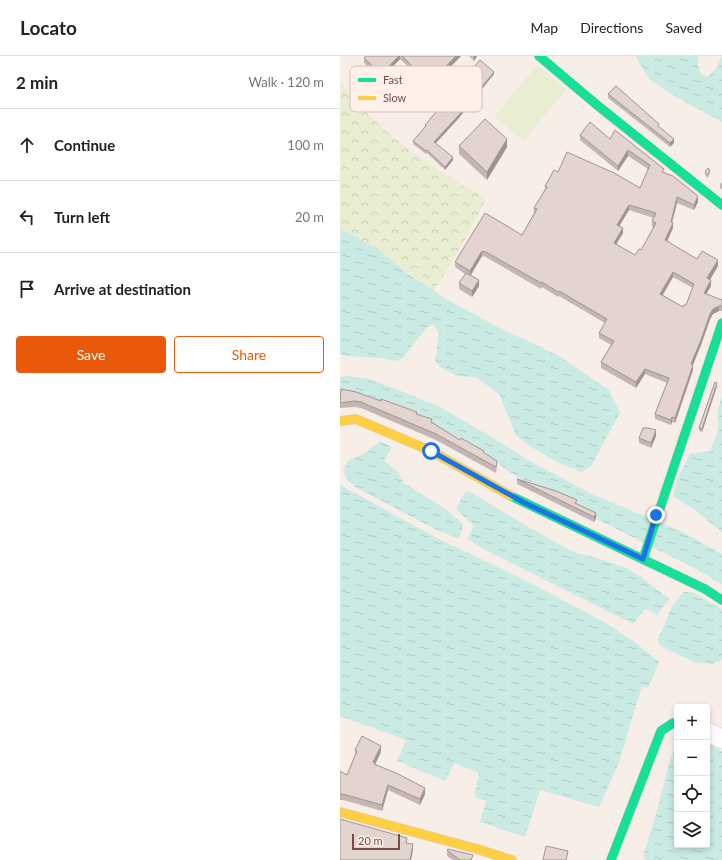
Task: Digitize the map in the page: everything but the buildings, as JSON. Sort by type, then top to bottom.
[{"type":"street","points":[[539,56],[597,105],[722,205]]},
{"type":"street","points":[[643,559],[656,515],[722,323]]},
{"type":"street","points":[[340,420],[356,419],[431,451],[523,502],[705,589],[722,600]]},
{"type":"street","points":[[611,860],[661,731],[674,724]]},
{"type":"street","points":[[710,733],[722,739]]},
{"type":"street","points":[[340,812],[512,860]]},
{"type":"green space","points":[[537,65],[566,89],[524,141],[494,117]]},
{"type":"green space","points":[[340,83],[350,95],[350,112],[366,112],[385,130],[414,153],[486,199],[465,240],[434,291],[376,250],[340,230]]},
{"type":"water","points":[[636,56],[698,56],[698,66],[701,74],[707,77],[715,70],[722,56],[722,122],[678,98],[650,80]]},
{"type":"water","points":[[340,230],[356,237],[381,252],[411,276],[448,300],[496,326],[559,356],[609,390],[620,413],[591,466],[581,472],[557,462],[531,447],[516,435],[499,394],[476,377],[457,376],[440,367],[435,360],[439,332],[433,324],[426,328],[403,358],[397,361],[340,355]]},
{"type":"water","points":[[348,376],[369,379],[438,406],[528,460],[594,495],[683,532],[722,554],[722,584],[694,568],[535,488],[505,469],[484,452],[438,427],[340,395],[340,377]]},
{"type":"water","points":[[722,395],[722,532],[696,511],[673,496],[678,477],[690,454],[710,451],[718,432],[718,410]]},
{"type":"water","points":[[380,441],[392,447],[384,461],[398,472],[404,483],[444,508],[463,524],[461,535],[457,538],[439,531],[355,487],[346,478],[343,470],[348,461],[365,453]]},
{"type":"water","points":[[340,485],[439,539],[523,579],[606,623],[636,643],[659,662],[648,688],[642,686],[618,765],[599,807],[540,790],[525,837],[480,822],[486,801],[474,797],[479,773],[454,763],[445,781],[397,761],[406,740],[340,716]]},
{"type":"water","points":[[468,491],[571,551],[626,568],[641,577],[669,599],[657,615],[645,609],[633,624],[489,552],[467,539],[474,526],[456,509],[463,495]]},
{"type":"water","points":[[683,592],[692,592],[722,609],[722,660],[712,664],[696,663],[660,646],[658,639],[672,607]]},
{"type":"water","points":[[710,745],[722,751],[722,860],[646,860],[643,856],[656,815],[669,763],[674,751],[674,848],[710,848]]},
{"type":"traffic: fast","points":[[539,56],[597,105],[722,205]]},
{"type":"traffic: fast","points":[[643,559],[722,323]]},
{"type":"traffic: fast","points":[[511,496],[705,589],[722,600]]},
{"type":"traffic: fast","points":[[611,860],[661,731],[674,723]]},
{"type":"traffic: slow","points":[[340,421],[356,419],[431,451],[511,496]]},
{"type":"traffic: slow","points":[[340,812],[512,860]]},
{"type":"route","points":[[431,451],[523,502],[643,559],[656,515]]}]
